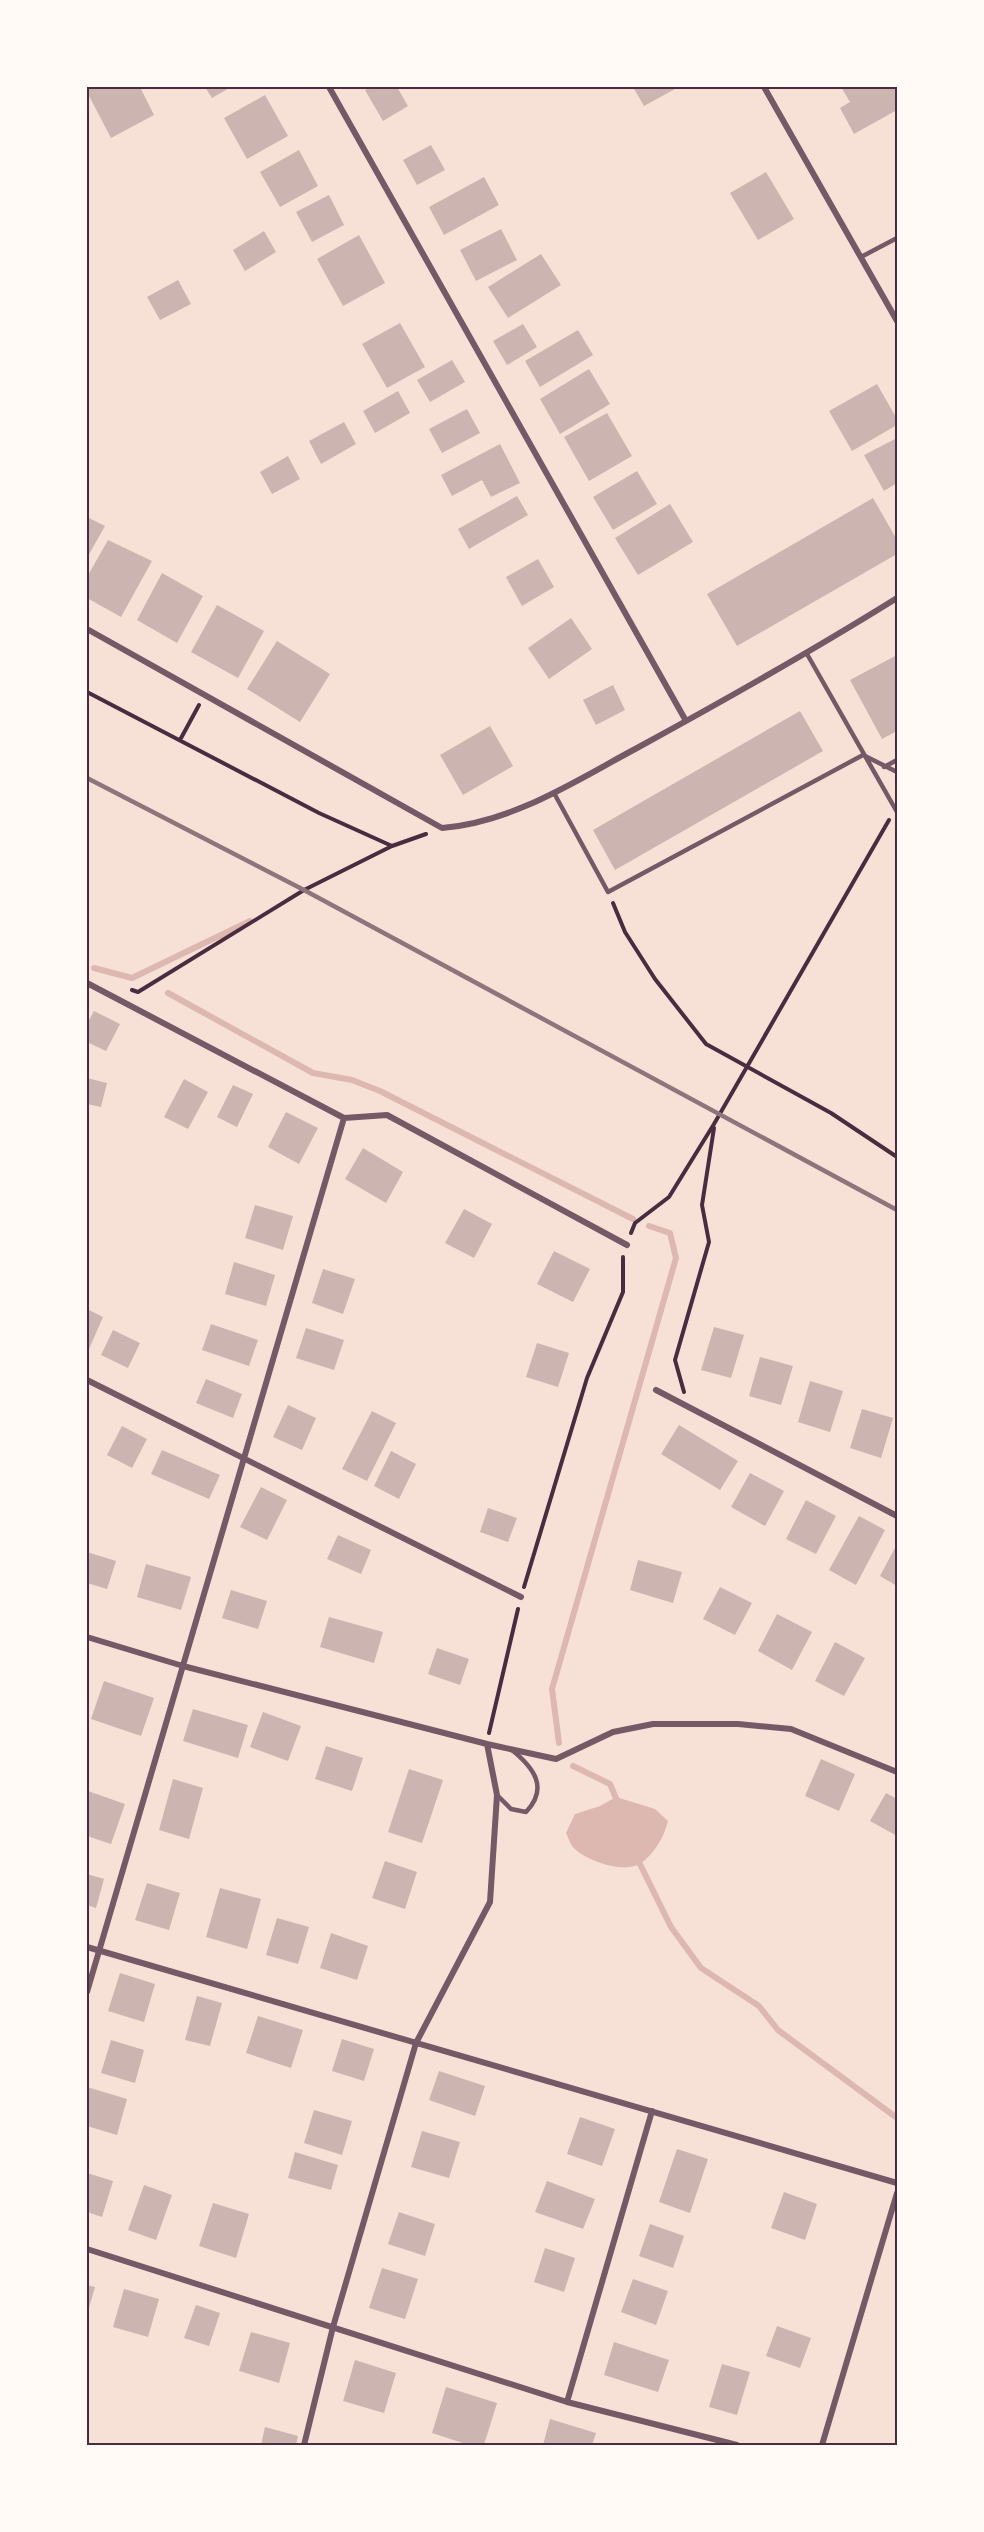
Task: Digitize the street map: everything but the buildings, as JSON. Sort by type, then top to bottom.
[{"type":"street","points":[[329,87],[686,721]]},
{"type":"street","points":[[764,87],[897,321]]},
{"type":"street","points":[[87,629],[205,693],[442,828],[468,826],[506,816],[554,792],[807,654],[897,598]]},
{"type":"street","points":[[87,983],[344,1118],[387,1116],[627,1245]]},
{"type":"street","points":[[87,1992],[344,1118]]},
{"type":"street","points":[[87,1380],[521,1597]]},
{"type":"street","points":[[656,1390],[897,1516]]},
{"type":"street","points":[[87,1637],[183,1666],[487,1744],[556,1759],[613,1732],[653,1724],[738,1724],[791,1729],[897,1772]]},
{"type":"street","points":[[304,2445],[333,2327],[416,2043],[490,1902],[497,1796],[487,1744]]},
{"type":"street","points":[[87,1947],[897,2183]]},
{"type":"street","points":[[567,2402],[652,2111]]},
{"type":"street","points":[[822,2445],[897,2193]]},
{"type":"street","points":[[87,2249],[567,2402],[737,2445]]},
{"type":"lane","points":[[861,256],[897,238]]},
{"type":"lane","points":[[807,654],[896,811]]},
{"type":"lane","points":[[863,755],[897,772]]},
{"type":"lane","points":[[554,792],[608,892],[863,755]]},
{"type":"lane","points":[[884,767],[897,760]]},
{"type":"lane","points":[[497,1796],[511,1809],[526,1812],[536,1802],[538,1783],[529,1764],[511,1749]]},
{"type":"path","points":[[87,692],[319,813],[392,846]]},
{"type":"path","points":[[180,741],[205,693]]},
{"type":"path","points":[[487,1744],[521,1597],[587,1378],[623,1292],[623,1253],[635,1222],[669,1197],[719,1112],[748,1069],[896,811]]},
{"type":"path","points":[[128,990],[138,992],[304,890],[392,846],[442,828]]},
{"type":"path","points":[[608,892],[631,941],[655,979],[706,1044],[831,1113],[897,1157]]},
{"type":"path","points":[[689,1407],[675,1360],[709,1242],[702,1205],[714,1124]]},
{"type":"shaded area","points":[[616,1797],[655,1809],[668,1821],[655,1850],[641,1863],[634,1866],[615,1867],[594,1861],[572,1846],[566,1833],[575,1814],[600,1806]]},
{"type":"waterway","points":[[94,968],[132,978],[250,921]]},
{"type":"waterway","points":[[168,993],[313,1073],[352,1080],[380,1091],[633,1219]]},
{"type":"waterway","points":[[559,1743],[552,1689],[676,1258],[670,1233],[649,1226]]},
{"type":"waterway","points":[[573,1766],[610,1784],[618,1803]]},
{"type":"waterway","points":[[637,1858],[671,1927],[701,1968],[759,2006],[778,2030],[897,2118]]},
{"type":"railway","points":[[87,778],[304,890],[897,1210]]}]
